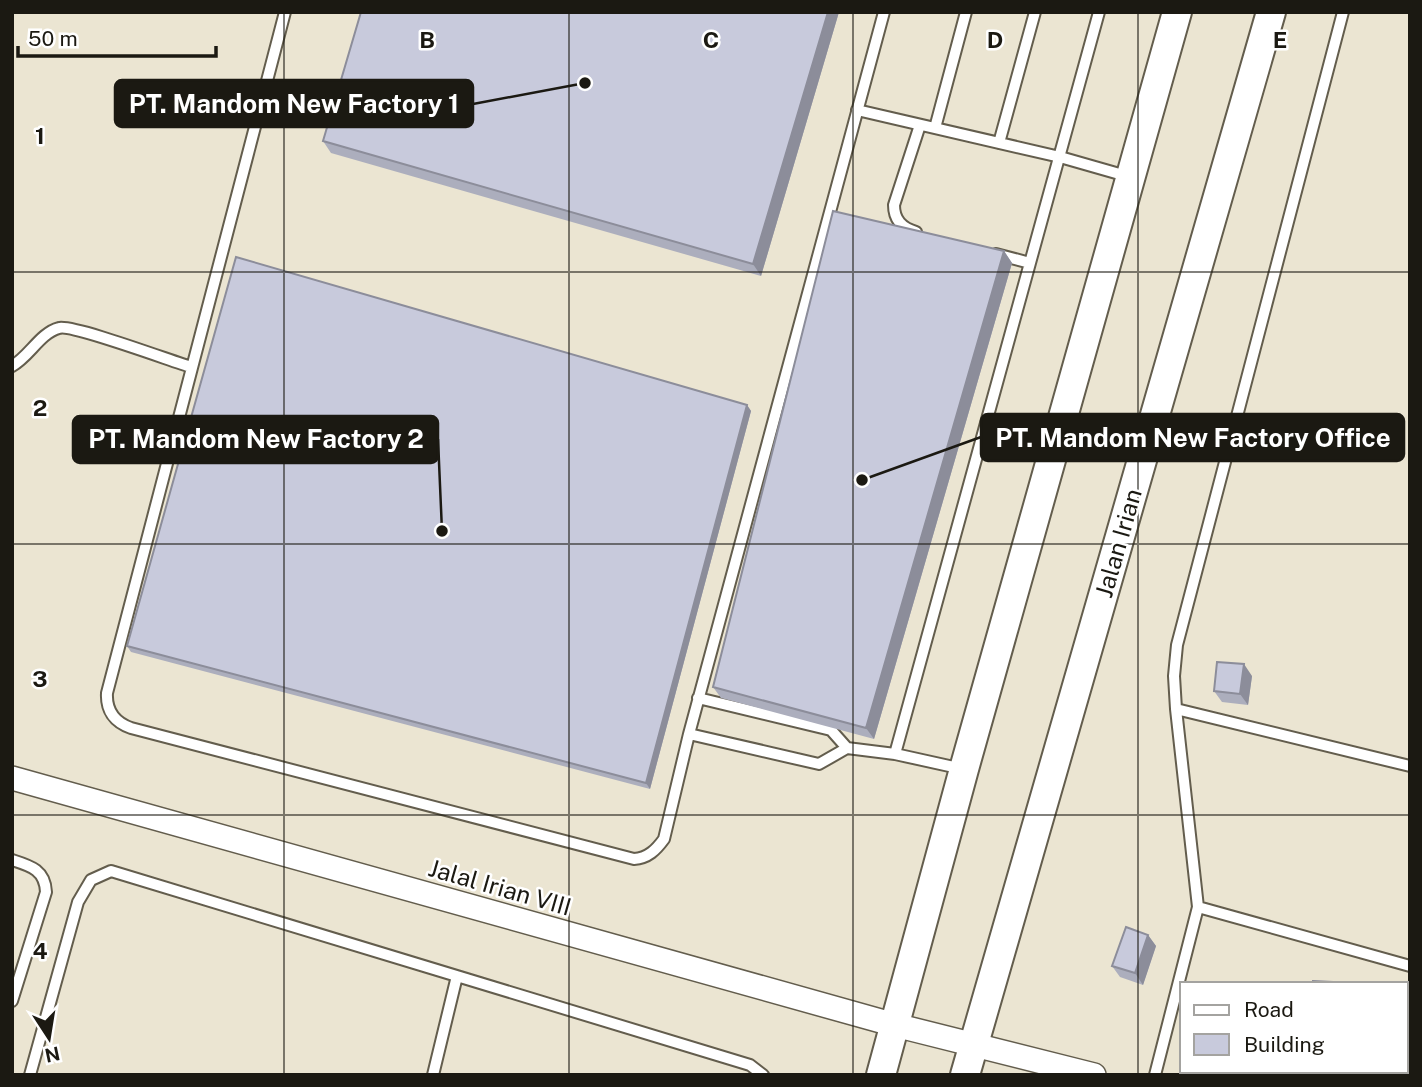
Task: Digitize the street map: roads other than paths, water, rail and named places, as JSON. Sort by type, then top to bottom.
[{"type":"street","points":[[881,1075],[964,769],[1177,12]]},
{"type":"street","name":"Jalan Irian","points":[[965,1075],[1271,12]]},
{"type":"street","name":"Jalal Irian VIII","points":[[12,778],[895,1025],[1094,1075]]},
{"type":"lane","points":[[285,12],[107,693],[108,707],[119,722],[131,728],[634,859],[654,852],[664,839],[698,698],[884,12]]},
{"type":"lane","points":[[935,128],[966,12]]},
{"type":"lane","points":[[999,143],[1035,12]]},
{"type":"lane","points":[[895,754],[1099,12]]},
{"type":"lane","points":[[1155,1075],[1198,907],[1176,709],[1174,676],[1177,645],[1343,12]]},
{"type":"lane","points":[[857,110],[1059,157],[1131,178]]},
{"type":"lane","points":[[920,125],[894,209],[901,226],[932,236]]},
{"type":"lane","points":[[981,250],[1030,263]]},
{"type":"lane","points":[[12,366],[50,333],[66,327],[191,367]]},
{"type":"lane","points":[[698,698],[831,730],[846,748]]},
{"type":"lane","points":[[1176,709],[1410,766]]},
{"type":"lane","points":[[689,734],[819,764],[846,748],[895,754],[964,769]]},
{"type":"lane","points":[[12,860],[33,867],[42,875],[46,892],[12,1001]]},
{"type":"lane","points":[[30,1075],[78,902],[91,880],[111,871],[750,1065],[763,1075]]},
{"type":"lane","points":[[1198,907],[1410,967]]},
{"type":"lane","points":[[433,1075],[457,976]]},
{"type":"place","name":"PT. Mandom New Factory 1","points":[[585,83]]},
{"type":"place","name":"PT. Mandom New Factory Office","points":[[862,480]]},
{"type":"place","name":"PT. Mandom New Factory 2","points":[[442,531]]}]
